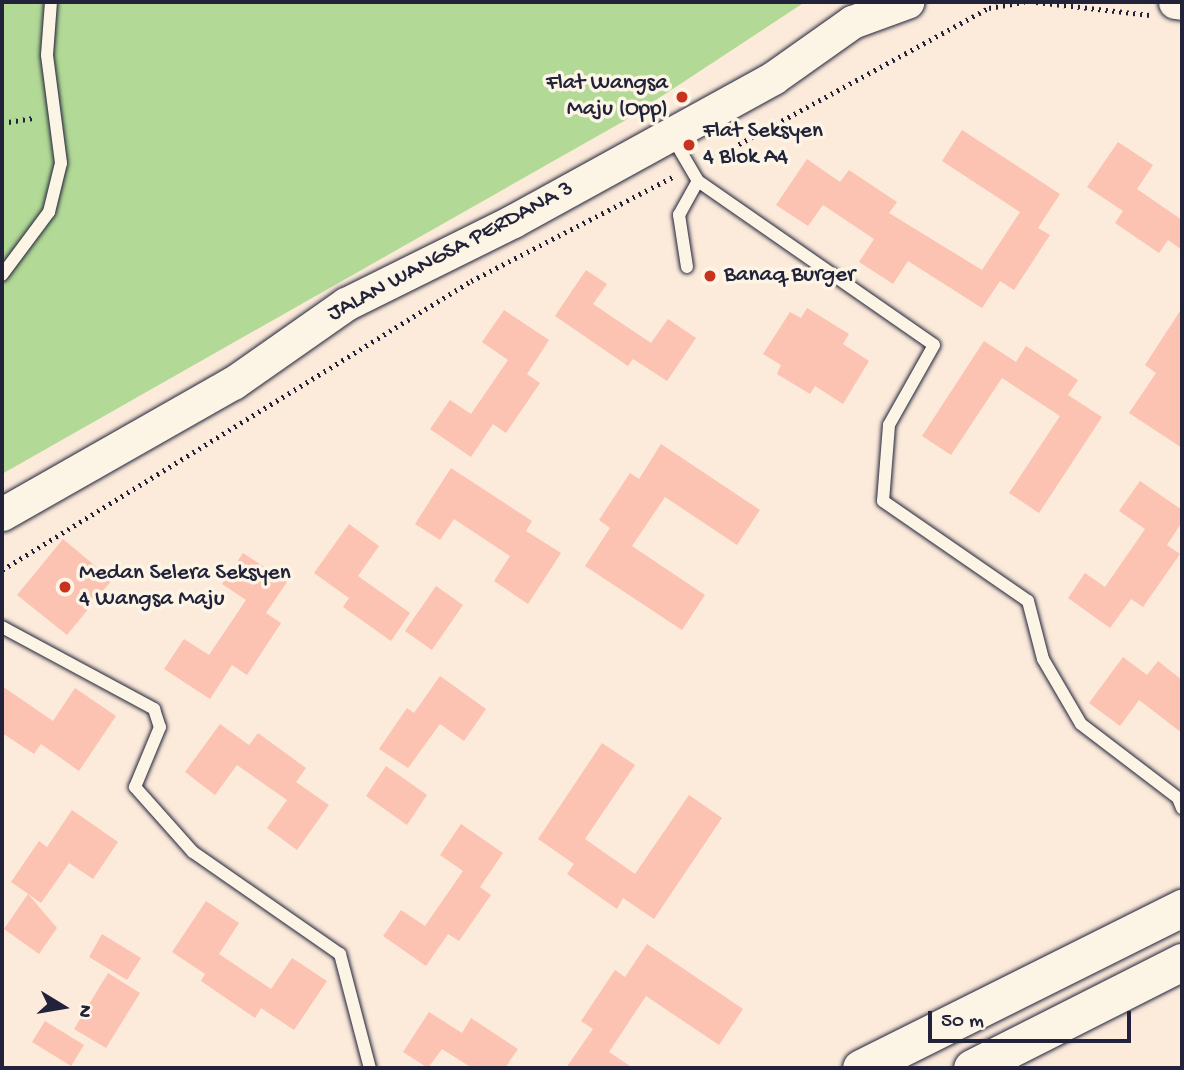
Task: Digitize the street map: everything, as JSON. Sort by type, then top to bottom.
[{"type":"main road","points":[[861,1068],[1182,908]]},
{"type":"main road","points":[[972,1068],[1182,962]]},
{"type":"street","name":"JALAN WANGSA PERDANA 3","points":[[2,514],[233,383],[346,304],[670,135],[773,78],[852,22],[907,2]]},
{"type":"lane","points":[[2,275],[49,212],[61,163],[47,55],[51,2]]},
{"type":"lane","points":[[670,135],[689,171],[698,181],[934,345],[889,425],[883,501],[1028,601],[1043,659],[1081,724],[1178,798],[1182,808]]},
{"type":"lane","points":[[687,267],[679,215],[698,181]]},
{"type":"lane","points":[[2,627],[154,709],[160,727],[135,788],[193,852],[340,954],[370,1068]]},
{"type":"path","points":[[2,570],[471,281],[689,171],[989,8],[1024,2]]},
{"type":"path","points":[[1036,2],[1172,7]]},
{"type":"green space","points":[[2,2],[805,2],[624,121],[2,474]]},
{"type":"building","points":[[962,130],[1060,194],[1038,228],[1050,235],[1014,290],[1000,281],[982,308],[908,261],[893,284],[859,262],[874,239],[823,205],[808,226],[776,205],[807,159],[840,182],[849,170],[897,202],[889,213],[982,270],[1020,212],[942,161]]},
{"type":"building","points":[[1118,142],[1153,165],[1137,189],[1182,220],[1182,250],[1168,240],[1159,253],[1115,223],[1123,211],[1087,187]]},
{"type":"building","points":[[586,270],[607,284],[593,304],[651,343],[668,319],[696,338],[667,381],[633,359],[628,366],[555,316]]},
{"type":"building","points":[[807,308],[849,334],[843,344],[869,361],[843,404],[815,386],[810,394],[777,374],[781,365],[763,354],[790,312],[801,318]]},
{"type":"building","points":[[1182,308],[1182,448],[1129,413],[1156,373],[1145,365]]},
{"type":"building","points":[[504,310],[549,340],[527,374],[540,383],[506,433],[493,424],[471,457],[430,429],[450,400],[471,414],[508,360],[482,342]]},
{"type":"building","points":[[984,341],[1016,362],[1026,346],[1078,380],[1068,395],[1102,417],[1039,513],[1009,493],[1060,416],[1002,378],[951,455],[922,436]]},
{"type":"building","points":[[661,444],[760,510],[737,545],[665,497],[632,546],[705,595],[682,630],[585,566],[610,528],[599,520],[630,473],[639,479]]},
{"type":"building","points":[[451,468],[532,521],[526,531],[561,553],[528,604],[494,581],[510,556],[454,519],[440,540],[415,524]]},
{"type":"building","points":[[1140,481],[1182,510],[1182,522],[1167,545],[1180,554],[1143,607],[1131,599],[1110,628],[1068,598],[1085,573],[1105,587],[1145,529],[1119,511]]},
{"type":"building","points":[[349,524],[379,546],[358,576],[410,613],[391,641],[343,607],[349,598],[314,573]]},
{"type":"building","name":"Medan Selera Seksyen 4 Wangsa Maju","points":[[63,539],[112,580],[67,635],[17,595]]},
{"type":"building","points":[[243,553],[287,582],[266,613],[281,623],[247,675],[232,665],[210,699],[164,669],[184,639],[209,655],[246,600],[222,584]]},
{"type":"building","points":[[436,586],[463,605],[432,650],[405,631]]},
{"type":"building","points":[[1123,657],[1147,675],[1158,661],[1182,680],[1182,733],[1139,700],[1120,726],[1089,703]]},
{"type":"building","points":[[440,676],[486,709],[464,741],[440,724],[408,768],[379,749],[407,708],[414,713]]},
{"type":"building","points":[[2,686],[53,721],[75,688],[116,716],[79,771],[41,744],[34,754],[2,733]]},
{"type":"building","points":[[220,724],[249,745],[258,733],[306,768],[296,782],[329,805],[297,850],[267,828],[287,800],[237,765],[215,795],[185,772]]},
{"type":"building","points":[[602,743],[635,765],[585,839],[635,874],[689,795],[722,818],[654,919],[623,898],[617,909],[567,874],[574,864],[538,839]]},
{"type":"building","points":[[386,766],[427,795],[407,825],[366,796]]},
{"type":"building","points":[[72,810],[118,842],[93,879],[69,863],[41,903],[11,882],[39,841],[47,847]]},
{"type":"building","points":[[461,824],[503,853],[480,887],[491,895],[459,941],[448,934],[426,966],[383,936],[401,910],[425,926],[463,871],[440,855]]},
{"type":"building","points":[[28,894],[57,928],[39,954],[4,929]]},
{"type":"building","points":[[206,901],[239,923],[219,954],[271,989],[292,958],[327,981],[294,1030],[261,1008],[255,1018],[201,981],[205,974],[172,952]]},
{"type":"building","points":[[102,934],[141,958],[127,980],[89,957]]},
{"type":"building","points":[[647,944],[743,1009],[719,1045],[646,996],[609,1052],[633,1068],[566,1068],[593,1029],[581,1021],[615,970],[625,977]]},
{"type":"building","points":[[108,973],[140,993],[106,1048],[74,1029]]},
{"type":"building","points":[[429,1012],[462,1033],[471,1018],[518,1049],[505,1068],[472,1068],[442,1049],[428,1068],[403,1052]]},
{"type":"building","points":[[45,1021],[84,1045],[71,1066],[32,1042]]},
{"type":"place","name":"Flat Wangsa Maju (Opp)","points":[[682,97]]},
{"type":"place","name":"Flat Seksyen 4 Blok A4","points":[[689,145]]},
{"type":"place","name":"Banaq Burger","points":[[710,276]]},
{"type":"place","name":"Medan Selera Seksyen 4 Wangsa Maju","points":[[65,587]]}]
